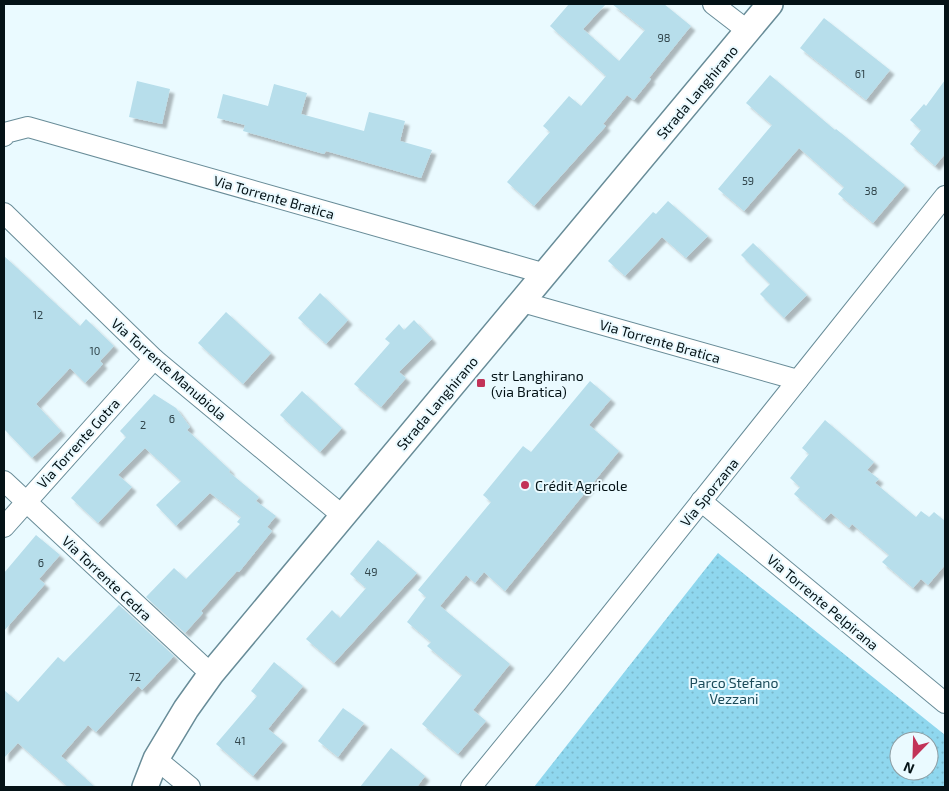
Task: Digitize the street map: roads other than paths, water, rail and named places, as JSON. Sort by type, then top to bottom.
[{"type":"street","name":"Strada Langhirano","points":[[713,4],[748,31]]},
{"type":"street","name":"Strada Langhirano","points":[[145,787],[156,759],[186,709],[211,674],[770,4]]},
{"type":"street","name":"Via Torrente Bratica","points":[[4,136],[6,133],[28,127],[546,274]]},
{"type":"street","name":"Via Sporzana","points":[[471,787],[945,196]]},
{"type":"street","name":"Via Torrente Manubiola","points":[[4,213],[154,359],[342,516]]},
{"type":"street","name":"Via Torrente Bratica","points":[[522,302],[798,380]]},
{"type":"street","name":"Via Torrente Gotra","points":[[4,527],[154,359]]},
{"type":"street","name":"Via Torrente Cedra","points":[[4,481],[211,674]]},
{"type":"street","name":"Via Torrente Pelpirana","points":[[701,501],[944,700]]},
{"type":"street","points":[[156,759],[190,787]]},
{"type":"place","name":"str Langhirano (via Bratica)","points":[[481,383]]},
{"type":"place","name":"Crédit Agricole","points":[[525,485]]},
{"type":"park label","name":"Parco Stefano Vezzani","points":[[734,690]]}]
